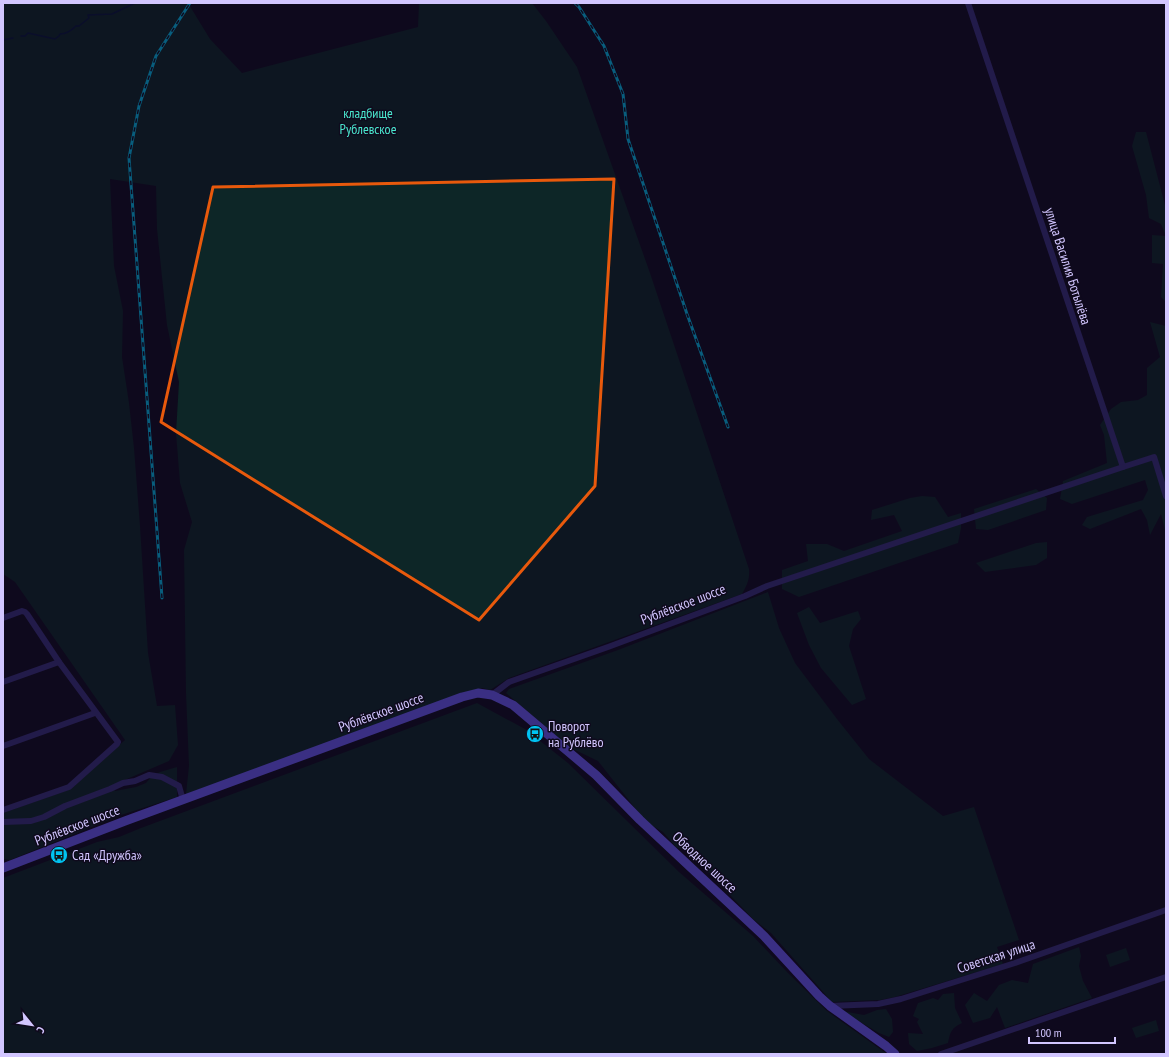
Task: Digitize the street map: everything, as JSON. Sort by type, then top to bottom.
[{"type":"street","name":"улица Василия Ботылёва","points":[[968,3],[1123,467]]},
{"type":"street","points":[[1123,467],[1154,457],[1166,496]]},
{"type":"street","name":"Рублёвское шоссе","points":[[3,868],[462,697],[478,693],[492,695],[509,682],[608,647],[767,586],[1123,467]]},
{"type":"street","points":[[3,618],[22,611],[25,612],[59,662],[118,742],[69,786],[3,810]]},
{"type":"street","points":[[3,682],[59,662]]},
{"type":"street","name":"Обводное шоссе","points":[[492,695],[513,705],[596,776],[640,820],[764,936],[819,996],[830,1006],[895,1054]]},
{"type":"street","points":[[3,746],[95,712]]},
{"type":"street","points":[[3,822],[31,821],[44,817],[65,806],[123,784],[135,781],[149,774],[162,776],[179,786],[183,800]]},
{"type":"street","name":"Советская улица","points":[[830,1006],[878,1004],[901,999],[1015,963],[1166,910]]},
{"type":"street","points":[[941,1054],[1166,977]]},
{"type":"highlighted area","points":[[614,179],[595,486],[479,620],[161,422],[213,187]]},
{"type":"green space","name":"кладбище Рублевское","points":[[3,3],[188,3],[210,39],[242,73],[418,27],[419,3],[532,3],[577,67],[650,273],[749,569],[748,582],[742,594],[509,678],[490,690],[482,688],[473,691],[186,794],[189,766],[186,693],[184,550],[192,522],[180,483],[176,433],[179,382],[167,325],[157,229],[156,186],[110,179],[114,266],[123,311],[122,357],[134,448],[148,653],[157,706],[175,705],[178,745],[169,761],[113,785],[115,791],[136,787],[146,783],[151,777],[160,772],[177,767],[177,797],[121,815],[10,860],[3,859],[3,813],[71,789],[125,740],[15,582],[3,574]]},
{"type":"green space","points":[[1136,132],[1146,132],[1166,209],[1166,236],[1161,224],[1149,218],[1146,195],[1132,146]]},
{"type":"green space","points":[[1152,235],[1166,236],[1166,302],[1161,297],[1163,264],[1152,263]]},
{"type":"green space","points":[[1150,322],[1166,326],[1166,534],[1161,514],[1150,535],[1147,520],[1141,509],[1090,529],[1082,525],[1087,517],[1143,500],[1148,490],[1145,480],[1072,504],[1060,499],[1063,481],[1107,463],[1104,435],[1100,425],[1111,409],[1121,402],[1138,400],[1147,395],[1147,368],[1160,357]]},
{"type":"green space","points":[[1036,489],[1047,498],[1046,510],[988,530],[976,529],[974,509]]},
{"type":"green space","points":[[922,496],[935,497],[948,517],[961,513],[961,528],[958,543],[799,597],[782,589],[782,570],[808,561],[806,544],[827,544],[844,551],[902,531],[894,515],[871,520],[872,510],[910,498]]},
{"type":"green space","points":[[1047,542],[1047,558],[1036,565],[985,572],[976,563],[1036,543]]},
{"type":"green space","points":[[768,592],[779,628],[795,663],[869,759],[943,816],[974,807],[1019,940],[997,947],[1003,964],[895,997],[880,1000],[832,1002],[771,933],[753,919],[689,852],[676,847],[663,832],[646,822],[598,761],[571,748],[506,693],[509,689],[618,650]]},
{"type":"green space","points":[[809,607],[820,623],[858,611],[861,619],[853,629],[849,646],[866,699],[852,705],[821,668],[809,645],[797,613]]},
{"type":"green space","points":[[477,703],[525,729],[568,763],[679,872],[753,936],[827,1011],[887,1054],[3,1054],[3,878],[97,842],[119,837]]},
{"type":"green space","points":[[1079,947],[1081,956],[1079,966],[1083,981],[1092,998],[1005,1028],[997,1007],[990,1018],[973,1023],[965,1005],[974,993],[987,1001],[999,985],[1012,980],[1028,983],[1033,964]]},
{"type":"green space","points":[[1126,948],[1130,960],[1110,967],[1106,955]]},
{"type":"green space","points":[[954,993],[955,1008],[962,1023],[952,1030],[948,1043],[917,1051],[909,1044],[908,1033],[923,1034],[917,1022],[919,1019],[913,1016],[918,1003],[933,998],[938,1000],[943,994]]},
{"type":"green space","points":[[886,1009],[892,1019],[893,1032],[889,1037],[879,1033],[842,1011],[864,1015],[877,1010]]},
{"type":"green space","points":[[1156,1020],[1159,1031],[1136,1038],[1132,1028]]},
{"type":"waterway","points":[[21,36],[25,36],[28,33],[55,39],[60,34],[67,33],[76,26],[79,26],[89,18],[88,15],[112,14],[135,3]]},
{"type":"waterway","points":[[3,40],[13,38]]},
{"type":"railway","points":[[162,598],[129,158],[139,106],[156,56],[190,3]]},
{"type":"railway","points":[[575,3],[604,46],[623,94],[628,139],[687,314],[728,427]]},
{"type":"place","name":"Поворот на Рублёво","points":[[535,734]]},
{"type":"place","name":"Сад «Дружба»","points":[[59,855]]}]
